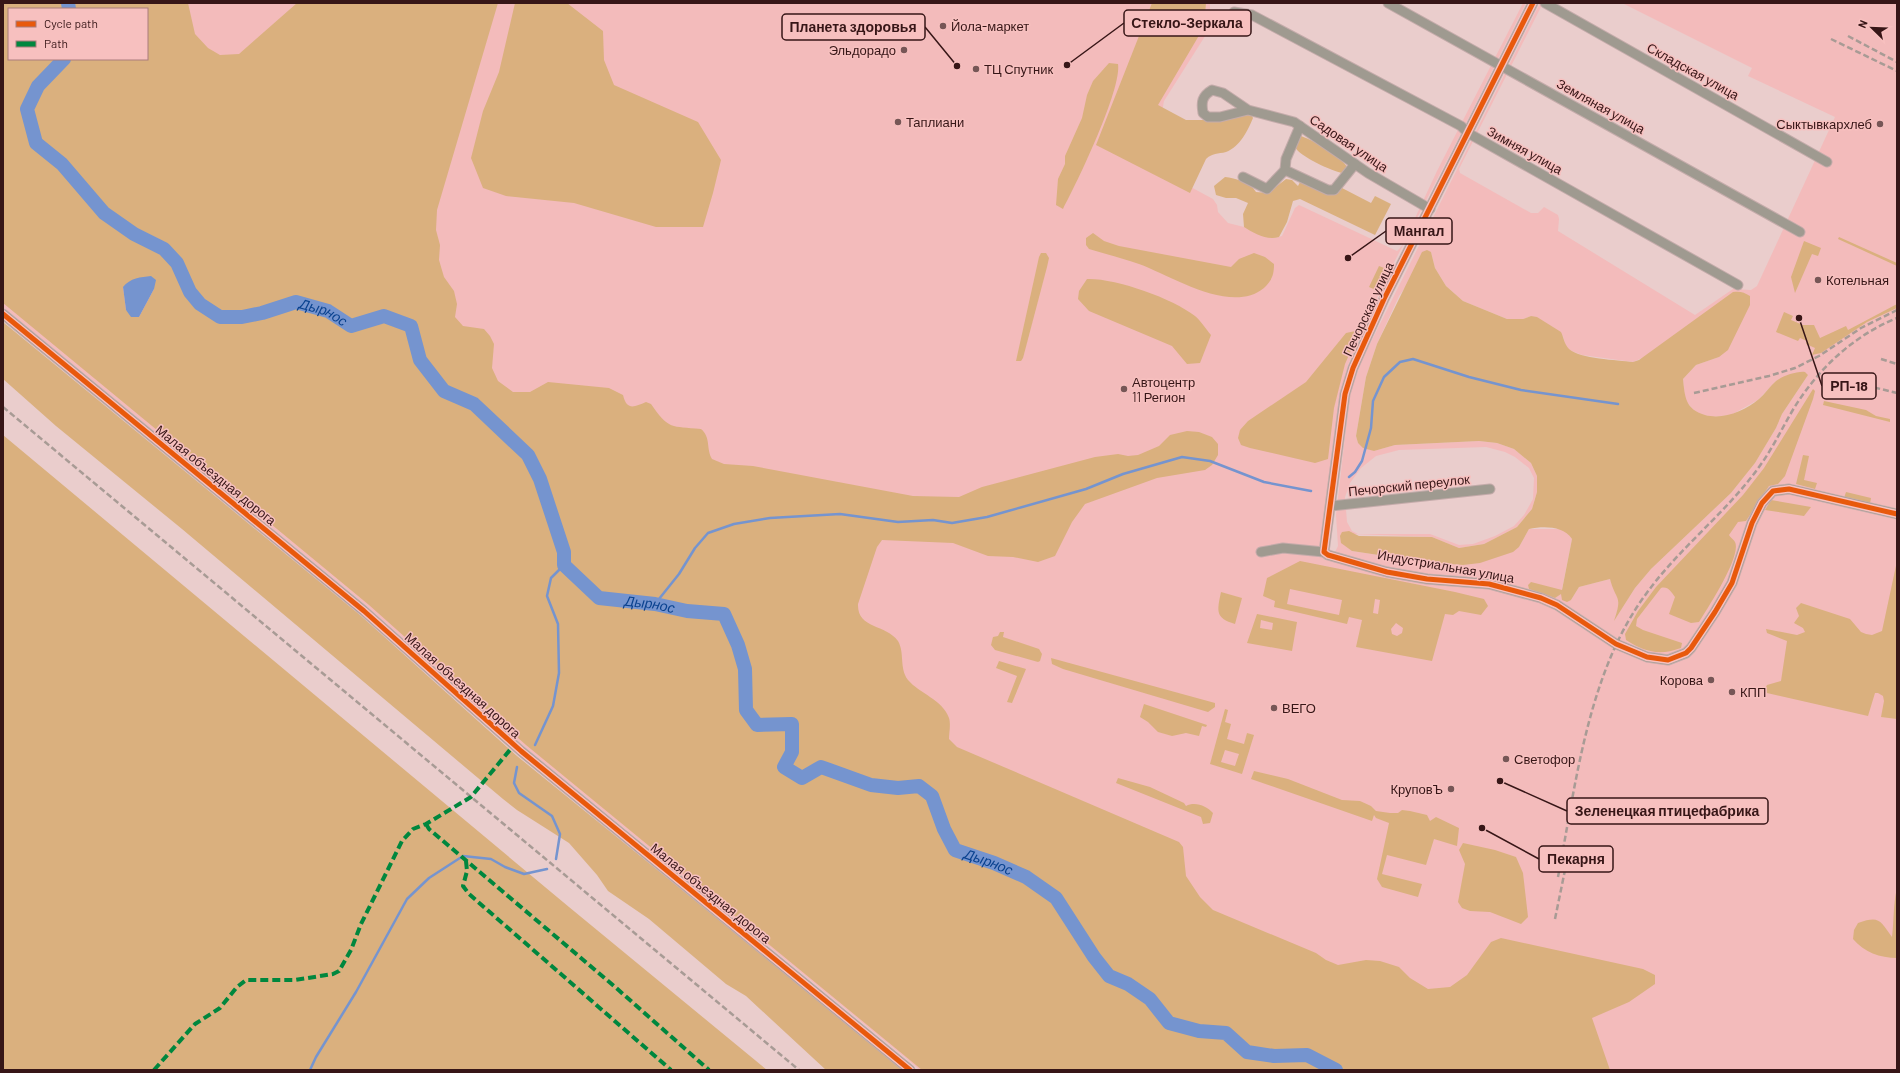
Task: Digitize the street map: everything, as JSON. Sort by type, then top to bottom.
[{"type":"street","name":"Земляная улица","points":[[1388,3],[1800,232]]},
{"type":"street","name":"Печорская улица","points":[[1326,554],[1348,383],[1384,299],[1533,3]]},
{"type":"street","name":"Складская улица","points":[[1545,3],[1827,162]]},
{"type":"street","name":"Зимняя улица","points":[[1234,12],[1252,15],[1302,40],[1461,126],[1468,133],[1738,285]]},
{"type":"street","name":"Садовая улица","points":[[1248,110],[1208,117],[1203,113],[1202,100],[1205,95],[1212,90],[1223,93],[1248,110],[1294,122],[1355,164],[1430,209]]},
{"type":"street","points":[[1243,177],[1268,188],[1285,170],[1286,158],[1300,126]]},
{"type":"street","points":[[1285,170],[1328,190],[1334,190],[1355,164]]},
{"type":"street","name":"Малая объездная дорога","points":[[3,314],[364,611],[521,751],[910,1070]]},
{"type":"street","name":"Печорский переулок","points":[[1331,506],[1490,489]]},
{"type":"street","name":"Индустриальная улица","points":[[1326,554],[1387,572],[1426,579],[1490,584],[1542,598],[1557,605],[1616,644],[1647,657],[1668,660],[1686,653],[1703,631],[1732,583],[1762,503],[1773,491],[1788,489],[1897,514]]},
{"type":"street","points":[[1261,552],[1283,548],[1326,554]]},
{"type":"shaded area","points":[[3,3],[1210,3],[1210,23],[1207,33],[1164,101],[1161,117],[1187,185],[1213,199],[1217,205],[1218,212],[1228,223],[1252,229],[1275,238],[1282,236],[1295,208],[1299,205],[1397,251],[1402,246],[1437,171],[1523,3],[1526,3],[1385,280],[1348,365],[1341,393],[1324,524],[1326,549],[1331,553],[1335,552],[1338,546],[1336,515],[1350,394],[1361,362],[1540,3],[1543,3],[1459,169],[1460,173],[1531,213],[1538,213],[1544,207],[1558,215],[1558,231],[1695,315],[1733,289],[1751,290],[1757,286],[1835,117],[1748,76],[1752,68],[1622,3],[1897,3],[1897,1070],[920,1070],[525,747],[367,606],[3,307]],"holes":[[[1431,252],[1435,268],[1446,286],[1463,301],[1507,319],[1523,319],[1531,316],[1563,336],[1565,344],[1569,350],[1582,355],[1633,362],[1649,355],[1719,357],[1696,365],[1683,379],[1685,400],[1696,413],[1712,417],[1731,415],[1758,400],[1776,381],[1808,375],[1782,414],[1776,428],[1755,463],[1731,493],[1651,569],[1635,588],[1615,619],[1619,604],[1618,597],[1610,579],[1579,587],[1571,600],[1561,594],[1572,539],[1568,533],[1561,529],[1529,529],[1519,547],[1463,565],[1425,562],[1352,551],[1354,534],[1432,537],[1459,548],[1484,544],[1517,527],[1532,509],[1537,492],[1537,476],[1531,463],[1514,449],[1497,443],[1479,441],[1395,445],[1374,451],[1358,443],[1356,436],[1366,377],[1377,344],[1399,296]],[[1486,447],[1505,452],[1515,457],[1529,468],[1534,478],[1533,499],[1524,515],[1514,526],[1495,536],[1473,544],[1459,545],[1430,534],[1358,534],[1352,531],[1347,522],[1345,497],[1350,483],[1361,468],[1376,456],[1399,450]]]},
{"type":"shaded area","points":[[3,3],[188,3],[195,34],[208,48],[220,55],[239,54],[297,3],[498,3],[437,210],[436,230],[440,245],[439,260],[444,277],[454,291],[457,304],[455,317],[463,326],[484,329],[490,336],[494,344],[492,368],[498,381],[513,392],[530,392],[548,382],[609,388],[623,395],[629,406],[635,406],[646,402],[651,404],[667,423],[677,427],[701,429],[706,436],[712,459],[724,464],[753,466],[913,496],[959,497],[982,487],[1095,457],[1118,454],[1128,456],[1138,455],[1159,446],[1170,435],[1187,431],[1199,432],[1212,437],[1218,444],[1218,455],[1212,465],[1205,470],[1157,478],[1085,504],[1072,522],[1055,556],[1038,562],[1013,557],[988,556],[953,543],[882,540],[877,547],[858,604],[859,612],[862,618],[867,622],[887,632],[898,641],[905,675],[908,680],[942,706],[946,712],[950,720],[949,739],[957,747],[1179,842],[1183,847],[1186,876],[1200,897],[1213,910],[1316,953],[1326,960],[1338,965],[1366,960],[1380,961],[1399,967],[1410,978],[1428,989],[1450,987],[1467,975],[1491,942],[1501,938],[1643,969],[1655,975],[1655,984],[1629,1002],[1592,1018],[1610,1070],[922,1070],[526,745],[369,605],[3,303]],"holes":[[[123,287],[154,289],[139,317],[126,310]]]},
{"type":"shaded area","points":[[515,3],[567,3],[603,31],[604,60],[614,85],[698,122],[721,160],[703,227],[656,227],[574,203],[506,196],[483,188],[471,158],[483,111],[499,72]]},
{"type":"shaded area","points":[[1152,3],[1206,3],[1204,27],[1158,105],[1186,120],[1207,120],[1251,114],[1253,118],[1246,133],[1231,150],[1213,155],[1206,159],[1190,193],[1096,145]]},
{"type":"shaded area","points":[[1109,63],[1118,64],[1113,94],[1097,136],[1063,209],[1056,205],[1058,179],[1065,164],[1065,156],[1082,118],[1087,95],[1093,81]]},
{"type":"shaded area","points":[[1301,136],[1327,149],[1339,158],[1348,168],[1343,173],[1338,172],[1324,167],[1303,155],[1295,147]]},
{"type":"shaded area","points":[[1225,177],[1233,178],[1242,182],[1250,186],[1256,192],[1268,193],[1286,179],[1292,180],[1298,186],[1301,180],[1330,193],[1337,193],[1342,188],[1371,203],[1375,196],[1391,204],[1375,235],[1300,199],[1293,201],[1287,222],[1279,237],[1270,238],[1256,234],[1244,227],[1243,214],[1248,203],[1236,198],[1226,198],[1216,195],[1214,186]]},
{"type":"shaded area","points":[[1093,233],[1104,241],[1119,246],[1231,267],[1239,259],[1254,253],[1265,257],[1274,264],[1274,271],[1271,280],[1264,288],[1251,295],[1235,297],[1219,295],[1202,291],[1139,264],[1089,249],[1086,245],[1086,238]]},
{"type":"shaded area","points":[[1839,237],[1897,263],[1897,266],[1838,239]]},
{"type":"shaded area","points":[[1804,241],[1821,248],[1818,256],[1812,254],[1795,293],[1791,277]]},
{"type":"shaded area","points":[[1427,250],[1431,252],[1435,268],[1446,286],[1463,301],[1507,319],[1523,319],[1531,316],[1537,317],[1561,332],[1569,349],[1581,355],[1590,357],[1633,362],[1639,360],[1733,292],[1742,292],[1750,296],[1750,305],[1728,350],[1719,357],[1696,365],[1683,379],[1687,402],[1693,409],[1705,415],[1719,416],[1741,411],[1759,399],[1779,379],[1798,372],[1805,372],[1808,375],[1782,414],[1776,428],[1755,463],[1731,493],[1651,569],[1635,588],[1614,621],[1617,612],[1618,598],[1610,579],[1579,587],[1571,600],[1567,602],[1562,600],[1561,594],[1555,598],[1529,589],[1528,585],[1531,582],[1562,590],[1572,539],[1558,529],[1541,527],[1529,529],[1519,547],[1513,552],[1480,563],[1463,565],[1425,562],[1352,551],[1341,543],[1340,536],[1342,532],[1349,531],[1359,536],[1432,537],[1459,548],[1484,544],[1517,527],[1532,509],[1537,492],[1537,476],[1531,463],[1514,449],[1497,443],[1479,441],[1395,445],[1374,451],[1363,448],[1358,443],[1356,436],[1366,377],[1377,344],[1422,252]]},
{"type":"shaded area","points":[[1041,253],[1046,253],[1049,258],[1047,267],[1023,358],[1021,361],[1016,361],[1039,257]]},
{"type":"shaded area","points":[[1379,266],[1389,270],[1378,291],[1369,287]]},
{"type":"shaded area","points":[[1087,279],[1112,282],[1143,290],[1172,302],[1195,316],[1211,335],[1200,363],[1187,364],[1172,346],[1089,311],[1078,299],[1079,291]]},
{"type":"shaded area","points":[[1897,304],[1897,308],[1867,322],[1821,353],[1812,355],[1815,348],[1806,344],[1807,341],[1800,338],[1798,341],[1776,332],[1784,312],[1793,316],[1791,320],[1803,325],[1814,325],[1820,338],[1846,326],[1848,330]]},
{"type":"shaded area","points":[[3,322],[360,615],[517,756],[904,1070],[826,1070],[746,996],[726,984],[649,919],[608,891],[597,875],[569,843],[517,810],[503,799],[182,529],[56,426],[3,379]]},
{"type":"shaded area","points":[[1360,330],[1345,364],[1334,408],[1328,459],[1315,463],[1241,445],[1238,438],[1240,430],[1248,421],[1306,382],[1346,333]]},
{"type":"shaded area","points":[[1813,389],[1815,391],[1813,399],[1785,476],[1778,484],[1769,486],[1746,521],[1738,522],[1729,535],[1735,542],[1736,549],[1733,559],[1716,595],[1699,622],[1691,623],[1669,614],[1675,597],[1666,588],[1661,588],[1637,619],[1636,626],[1643,630],[1682,643],[1681,648],[1666,652],[1652,652],[1626,640],[1625,634],[1638,611],[1656,587],[1743,495],[1764,468]]},
{"type":"shaded area","points":[[1824,401],[1866,410],[1876,416],[1890,419],[1890,422],[1823,405]]},
{"type":"shaded area","points":[[3,435],[569,907],[767,1070],[3,1070]]},
{"type":"shaded area","points":[[1803,455],[1809,456],[1804,480],[1817,483],[1815,489],[1796,484]]},
{"type":"shaded area","points":[[1846,492],[1871,498],[1870,504],[1844,498]]},
{"type":"shaded area","points":[[1771,500],[1811,507],[1804,516],[1765,510]]},
{"type":"shaded area","points":[[1300,561],[1455,592],[1484,599],[1488,606],[1481,615],[1459,611],[1453,615],[1445,614],[1432,661],[1356,647],[1362,620],[1349,617],[1347,624],[1274,607],[1275,601],[1263,596],[1267,578]],"holes":[[[1290,589],[1342,600],[1339,615],[1287,604]],[[1375,599],[1380,600],[1378,614],[1373,613]],[[1396,623],[1403,628],[1402,633],[1397,636],[1392,634],[1391,629]]]},
{"type":"shaded area","points":[[1897,561],[1897,719],[1881,717],[1884,701],[1883,696],[1878,693],[1875,693],[1868,716],[1767,693],[1765,689],[1767,685],[1781,681],[1787,641],[1767,633],[1766,629],[1797,635],[1805,632],[1803,628],[1794,623],[1799,616],[1796,608],[1801,603],[1850,619],[1861,632],[1866,634],[1872,635],[1882,631]]},
{"type":"shaded area","points":[[1221,592],[1242,598],[1235,624],[1228,622],[1219,613],[1218,609]]},
{"type":"shaded area","points":[[1257,614],[1297,622],[1292,651],[1247,643]],"holes":[[[1261,620],[1273,623],[1272,630],[1260,628]]]},
{"type":"shaded area","points":[[1000,632],[1004,632],[1003,637],[1039,649],[1042,654],[1040,661],[1038,662],[995,650],[991,645],[993,637],[998,636]]},
{"type":"shaded area","points":[[1051,658],[1215,703],[1215,707],[1208,712],[1063,669],[1052,664]]},
{"type":"shaded area","points":[[999,661],[1026,669],[1012,703],[1007,702],[1017,676],[996,668]]},
{"type":"shaded area","points":[[1144,704],[1207,725],[1206,727],[1202,726],[1199,736],[1186,733],[1172,736],[1158,732],[1148,722],[1140,717]]},
{"type":"shaded area","points":[[1225,709],[1228,710],[1225,722],[1231,724],[1227,739],[1244,744],[1247,733],[1254,735],[1242,774],[1210,764]],"holes":[[[1225,750],[1239,754],[1235,766],[1221,762]]]},
{"type":"shaded area","points":[[1254,771],[1288,779],[1342,800],[1360,801],[1371,806],[1376,811],[1398,813],[1402,810],[1410,811],[1427,815],[1430,821],[1436,817],[1459,828],[1457,846],[1434,839],[1426,865],[1387,855],[1382,874],[1422,884],[1418,897],[1382,887],[1377,879],[1389,823],[1376,818],[1374,815],[1372,821],[1251,779]]},
{"type":"shaded area","points":[[1118,778],[1150,787],[1184,803],[1186,806],[1197,804],[1204,806],[1213,813],[1210,823],[1203,824],[1201,817],[1116,783]]},
{"type":"shaded area","points":[[1463,843],[1495,850],[1516,857],[1523,873],[1528,917],[1521,924],[1490,912],[1470,911],[1462,908],[1458,902],[1465,864],[1459,850]]},
{"type":"shaded area","points":[[1897,888],[1897,958],[1891,958],[1867,951],[1853,939],[1854,930],[1858,923],[1871,920],[1882,923],[1892,937]]},
{"type":"water","points":[[151,276],[156,280],[154,289],[139,317],[131,317],[126,310],[123,287],[132,280]]},
{"type":"waterway","name":"Дырнос","points":[[68,3],[69,8]]},
{"type":"waterway","name":"Дырнос","points":[[63,60],[38,86],[27,109],[36,143],[62,164],[104,213],[134,234],[164,249],[177,263],[190,292],[200,304],[220,317],[242,317],[262,313],[296,302],[328,311],[351,326],[384,316],[411,326],[420,360],[444,391],[474,404],[528,455],[540,479],[564,552],[564,565],[599,598],[655,604],[687,611],[724,614],[738,645],[745,669],[746,710],[757,725],[792,724],[792,752],[784,767],[802,778],[821,767],[871,785],[898,788],[919,786],[932,796],[944,829],[955,850],[994,863],[1026,877],[1056,898],[1094,957],[1109,976],[1128,984],[1150,999],[1169,1023],[1199,1031],[1226,1033],[1247,1052],[1274,1056],[1307,1055],[1336,1070]]},
{"type":"waterway","points":[[1349,477],[1355,472],[1362,461],[1371,428],[1373,401],[1384,377],[1400,362],[1413,359],[1469,377],[1521,390],[1618,404]]},
{"type":"waterway","points":[[655,604],[679,574],[695,548],[708,533],[734,524],[770,518],[840,514],[898,522],[933,520],[952,523],[987,517],[1086,489],[1123,474],[1182,457],[1210,461],[1264,482],[1311,491]]},
{"type":"waterway","points":[[535,745],[553,706],[559,673],[558,624],[547,596],[551,578],[564,565]]},
{"type":"waterway","points":[[517,767],[514,783],[519,793],[552,816],[560,834],[556,859]]},
{"type":"waterway","points":[[310,1070],[316,1057],[356,992],[407,899],[429,878],[463,856],[491,859],[505,867],[524,874],[547,869]]},
{"type":"railway","points":[[1848,36],[1897,62]]},
{"type":"railway","points":[[1831,39],[1897,71]]},
{"type":"railway","points":[[1694,393],[1769,376],[1795,368],[1819,356],[1861,328],[1897,310]]},
{"type":"railway","points":[[1558,877],[1578,767],[1587,730],[1597,693],[1610,658],[1626,625],[1659,577],[1746,484],[1764,460],[1794,408],[1814,380],[1838,355],[1852,344],[1881,325],[1897,318]]},
{"type":"railway","points":[[1881,359],[1897,364]]},
{"type":"railway","points":[[1848,381],[1897,393]]},
{"type":"railway","points":[[3,407],[799,1070]]},
{"type":"railway","points":[[1555,919],[1565,870]]},
{"type":"marked path","points":[[154,1070],[195,1024],[220,1008],[237,987],[246,980],[295,980],[333,974],[339,971],[351,950],[361,924],[402,841],[413,829],[426,824],[471,797],[514,745]]},
{"type":"marked path","points":[[426,824],[429,829],[614,986],[709,1070]]},
{"type":"marked path","points":[[466,861],[467,871],[463,886],[469,894],[671,1070]]},
{"type":"cycle path","points":[[1533,3],[1384,299],[1353,368],[1345,394],[1324,552],[1328,555],[1387,572],[1427,579],[1489,584],[1541,598],[1557,605],[1616,644],[1647,657],[1668,660],[1686,653],[1691,648],[1715,612],[1732,583],[1752,523],[1762,503],[1773,491],[1789,489],[1897,514]]},
{"type":"cycle path","points":[[3,314],[364,611],[521,751],[910,1070]]},
{"type":"place","name":"Йола-маркет","points":[[943,26]]},
{"type":"place","name":"Эльдорадо","points":[[904,50]]},
{"type":"place","name":"Стекло-Зеркала","points":[[1067,65]]},
{"type":"place","name":"Планета здоровья","points":[[957,66]]},
{"type":"place","name":"ТЦ Спутник","points":[[976,69]]},
{"type":"place","name":"Таплиани","points":[[898,122]]},
{"type":"place","name":"Сыктывкархлеб","points":[[1880,124]]},
{"type":"place","name":"Мангал","points":[[1348,258]]},
{"type":"place","name":"Котельная","points":[[1818,280]]},
{"type":"place","name":"РП-18","points":[[1799,318]]},
{"type":"place","name":"Автоцентр 11 Регион","points":[[1124,389]]},
{"type":"place","name":"Корова","points":[[1711,680]]},
{"type":"place","name":"КПП","points":[[1732,692]]},
{"type":"place","name":"ВЕГО","points":[[1274,708]]},
{"type":"place","name":"Светофор","points":[[1506,759]]},
{"type":"place","name":"Зеленецкая птицефабрика","points":[[1500,781]]},
{"type":"place","name":"КруповЪ","points":[[1451,789]]},
{"type":"place","name":"Пекарня","points":[[1482,828]]}]
